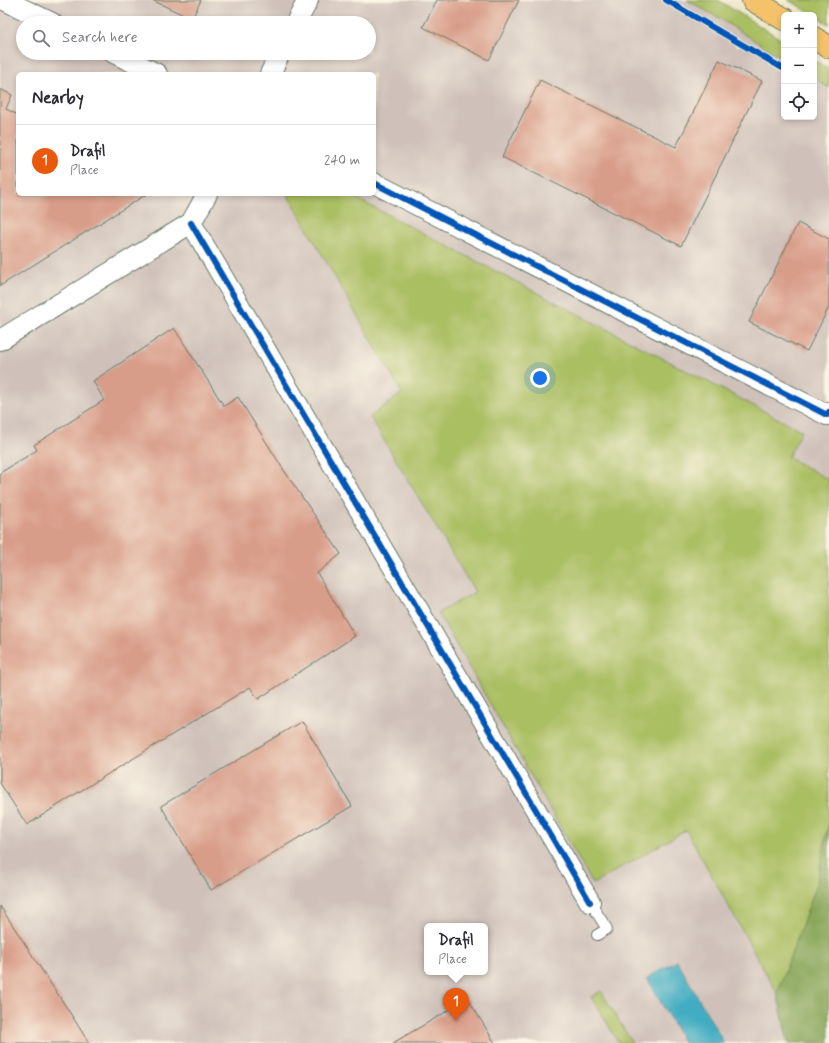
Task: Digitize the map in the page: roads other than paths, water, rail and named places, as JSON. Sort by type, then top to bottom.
[{"type":"highway","points":[[753,0],[781,17]]},
{"type":"highway","points":[[817,40],[829,47]]},
{"type":"street","points":[[4,0],[37,16]]},
{"type":"street","points":[[300,16],[308,0]]},
{"type":"street","points":[[128,60],[153,72]]},
{"type":"street","points":[[271,72],[277,60]]},
{"type":"street","points":[[376,184],[827,415],[829,412]]},
{"type":"street","points":[[0,340],[191,223],[205,196]]},
{"type":"street","points":[[191,223],[590,902]]},
{"type":"lane","points":[[590,902],[607,929],[597,935]]},
{"type":"water","points":[[677,961],[724,1043],[684,1043],[647,978]]},
{"type":"place","name":"Drafil","points":[[456,1021]]}]
